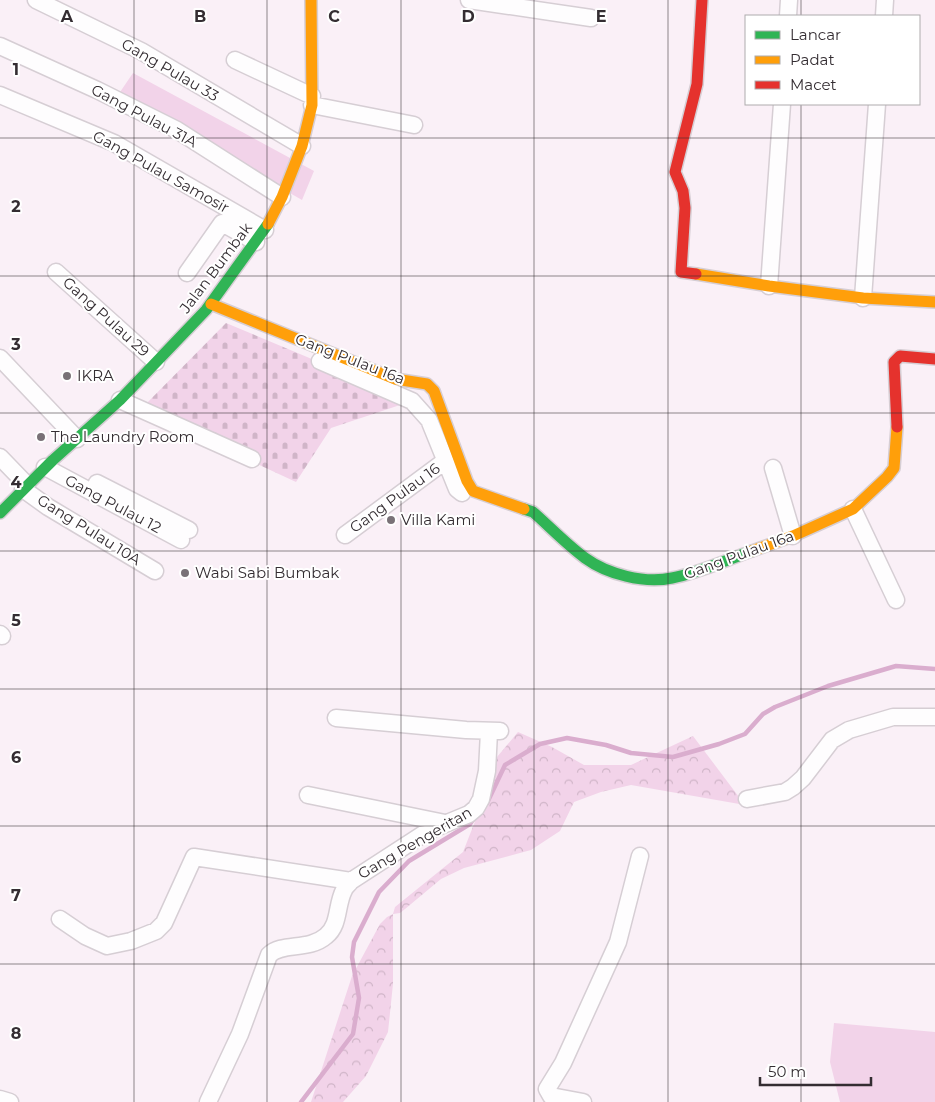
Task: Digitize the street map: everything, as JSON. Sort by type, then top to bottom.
[{"type":"street","name":"Gang Pulau 33","points":[[36,0],[141,51],[302,146]]},
{"type":"street","name":"Jalan Bumbak","points":[[0,513],[49,464],[120,400],[209,307],[260,236],[282,198],[302,146],[312,101],[311,0]]},
{"type":"street","points":[[469,0],[591,18]]},
{"type":"street","points":[[702,0],[697,84],[675,172],[683,191],[685,208],[681,272],[863,298],[935,302]]},
{"type":"street","points":[[788,15],[790,0]]},
{"type":"street","points":[[884,15],[885,0]]},
{"type":"street","name":"Gang Pulau 31A","points":[[0,46],[97,90],[177,130],[282,198]]},
{"type":"street","points":[[235,60],[312,101],[414,125]]},
{"type":"street","name":"Gang Pulau Samosir","points":[[0,96],[114,143],[260,236]]},
{"type":"street","points":[[769,286],[782,105]]},
{"type":"street","points":[[863,298],[877,105]]},
{"type":"street","points":[[187,273],[222,223],[260,236]]},
{"type":"street","name":"Gang Pulau 29","points":[[56,272],[156,362]]},
{"type":"street","name":"Gang Pulau 16","points":[[209,307],[412,400],[429,420],[457,489],[462,493]]},
{"type":"street","name":"Gang Pulau 16a","points":[[209,307],[395,379],[427,384],[434,391],[467,481],[473,491],[533,512],[584,558],[608,571],[643,579],[670,579],[742,556],[853,509],[894,468],[897,434],[894,362],[900,356],[935,359]]},
{"type":"street","points":[[0,358],[77,439]]},
{"type":"street","points":[[120,400],[252,459]]},
{"type":"street","name":"Gang Pulau 10A","points":[[0,457],[25,487],[61,515],[155,571]]},
{"type":"street","name":"Gang Pulau 16","points":[[345,535],[445,461]]},
{"type":"street","name":"Gang Pulau 12","points":[[49,464],[185,535]]},
{"type":"street","points":[[773,468],[793,536]]},
{"type":"street","points":[[853,509],[896,600]]},
{"type":"street","points":[[748,799],[785,792],[793,787],[803,778],[832,740],[849,730],[893,717],[935,717]]},
{"type":"street","name":"Gang Pengeritan","points":[[208,1102],[240,1034],[269,955],[273,950],[297,947],[316,942],[325,937],[332,931],[343,890],[351,881],[402,847],[445,823],[469,814],[476,808],[481,799],[495,731],[336,718]]},
{"type":"street","points":[[308,795],[445,823]]},
{"type":"street","points":[[583,1102],[550,1096],[547,1089],[563,1063],[618,942],[640,856]]},
{"type":"street","points":[[60,919],[85,936],[107,946],[131,941],[156,931],[164,923],[194,857],[351,881]]},
{"type":"street","points":[[0,1099],[10,1102]]},
{"type":"green space","points":[[133,73],[314,171],[302,200],[118,95]]},
{"type":"green space","points":[[226,323],[412,401],[331,428],[296,482],[140,410]]},
{"type":"green space","points":[[518,732],[552,747],[584,765],[631,765],[693,736],[745,805],[631,785],[601,792],[574,802],[560,831],[531,850],[464,868],[441,879],[400,913],[393,914],[395,907],[463,852],[485,796],[497,757]]},
{"type":"green space","points":[[393,914],[393,984],[388,1032],[366,1076],[343,1102],[311,1102],[352,976],[380,924]]},
{"type":"green space","points":[[834,1023],[935,1032],[935,1102],[840,1102],[830,1062]]},
{"type":"waterway","points":[[487,803],[505,765],[540,744],[567,738],[606,745],[631,753],[673,757],[719,744],[745,734],[763,714],[775,707],[828,686],[896,666],[935,669]]},
{"type":"waterway","points":[[301,1102],[353,1034],[359,998],[352,957],[354,942],[379,892],[409,861],[470,824],[474,818]]},
{"type":"traffic: fast","points":[[0,513],[53,460],[120,400],[206,310],[268,224]]},
{"type":"traffic: fast","points":[[524,509],[533,512],[571,547],[594,564],[615,573],[638,579],[661,580],[682,576],[752,551]]},
{"type":"traffic: slow","points":[[268,224],[282,197],[302,146],[312,105],[311,0]]},
{"type":"traffic: slow","points":[[696,274],[863,298],[935,302]]},
{"type":"traffic: slow","points":[[211,304],[395,379],[427,384],[434,391],[467,481],[473,491],[524,509]]},
{"type":"traffic: slow","points":[[752,551],[793,536],[853,509],[894,468],[897,427]]},
{"type":"traffic: jam","points":[[696,274],[681,272],[685,208],[683,191],[675,172],[697,84],[702,0]]},
{"type":"traffic: jam","points":[[897,427],[894,362],[900,356],[935,359]]},
{"type":"place","name":"IKRA","points":[[67,376]]},
{"type":"place","name":"The Laundry Room","points":[[41,437]]},
{"type":"place","name":"Villa Kami","points":[[391,520]]},
{"type":"place","name":"Wabi Sabi Bumbak","points":[[185,573]]}]
